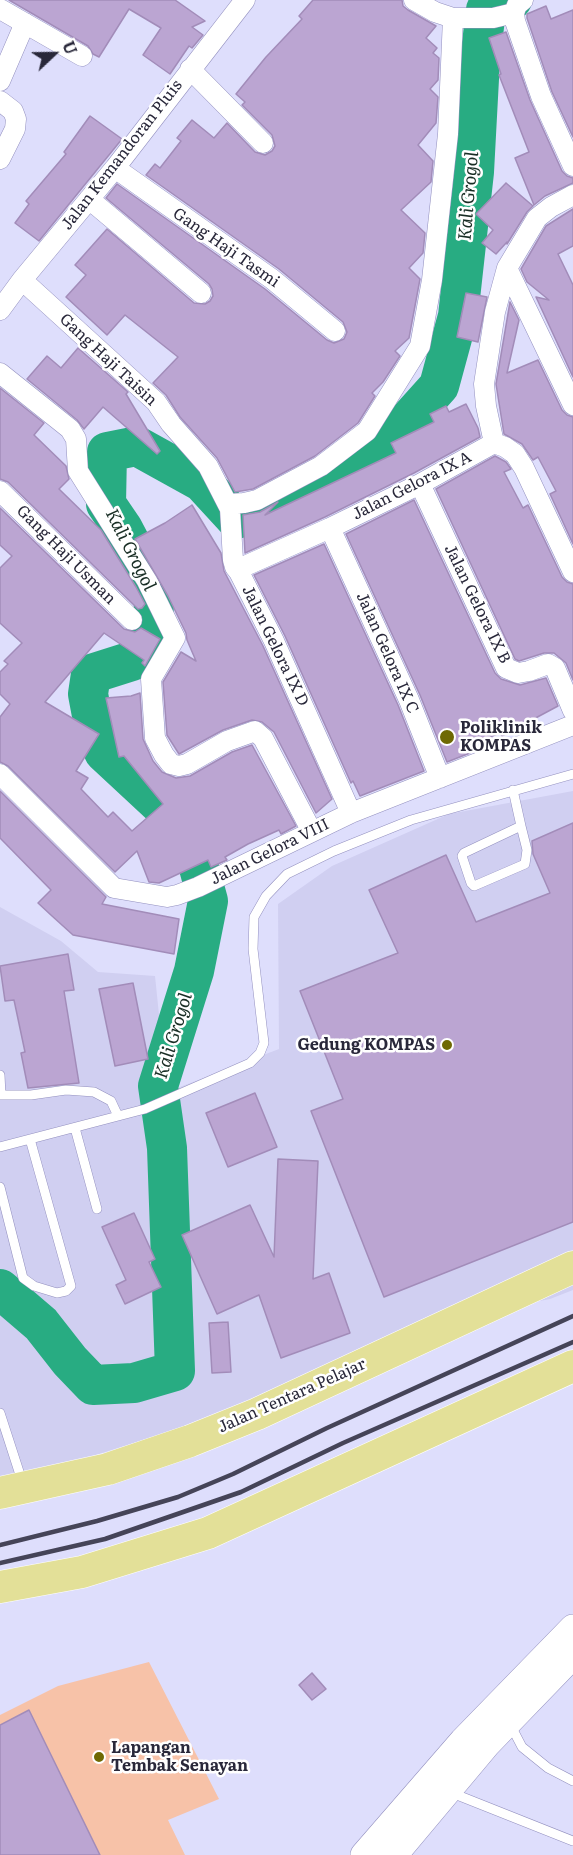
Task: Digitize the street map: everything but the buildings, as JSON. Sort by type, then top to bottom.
[{"type":"highway","name":"Jalan Tentara Pelajar","points":[[12,1491],[108,1469],[229,1426],[573,1267]]},
{"type":"highway","points":[[0,1587],[82,1572],[208,1533],[573,1366]]},
{"type":"main road","points":[[364,1855],[463,1741],[573,1628]]},
{"type":"main road","points":[[394,1855],[487,1743],[573,1654]]},
{"type":"street","name":"Jalan Kemandoran Pluis","points":[[0,310],[115,168],[245,0]]},
{"type":"street","points":[[414,0],[435,12],[453,18],[484,18],[519,6]]},
{"type":"street","points":[[519,6],[515,21],[541,96],[573,166]]},
{"type":"street","points":[[0,9],[82,56]]},
{"type":"street","points":[[239,572],[233,560],[230,513],[244,503],[257,500],[321,466],[367,430],[420,346],[432,280],[448,134],[453,18]]},
{"type":"street","points":[[0,81],[25,23]]},
{"type":"street","points":[[190,69],[263,142]]},
{"type":"street","points":[[0,101],[13,111],[16,119],[15,129],[0,159]]},
{"type":"street","name":"Gang Haji Tasmi","points":[[115,168],[272,279],[335,332]]},
{"type":"street","points":[[573,195],[537,218],[507,268],[495,312],[484,384],[494,443],[515,454],[524,468],[573,572]]},
{"type":"street","points":[[88,200],[201,293]]},
{"type":"street","points":[[507,268],[573,405]]},
{"type":"street","name":"Gang Haji Taisin","points":[[22,280],[156,402],[171,424],[208,466],[230,513]]},
{"type":"street","points":[[0,373],[70,429],[76,439],[78,471],[147,581],[175,638],[151,679],[155,738],[164,755],[171,764],[179,766],[187,764],[227,741],[255,731],[263,738],[312,832]]},
{"type":"street","name":"Jalan Gelora IX A","points":[[330,528],[494,443]]},
{"type":"street","name":"Jalan Gelora IX B","points":[[420,483],[506,668],[518,673],[548,664],[555,668],[573,711]]},
{"type":"street","name":"Gang Haji Usman","points":[[0,490],[132,620]]},
{"type":"street","name":"Jalan Gelora IX D","points":[[330,528],[245,566],[239,572],[274,641],[351,813]]},
{"type":"street","name":"Jalan Gelora IX C","points":[[330,528],[409,700],[440,778]]},
{"type":"street","name":"Jalan Gelora VIII","points":[[0,774],[114,888],[167,897],[206,883],[351,813],[573,725]]},
{"type":"lane","points":[[0,1147],[145,1109],[250,1063],[260,1053],[264,1043],[253,949],[254,918],[266,896],[287,874],[334,851],[411,820],[573,774]]},
{"type":"lane","points":[[513,790],[527,850],[525,864],[474,886],[462,856],[464,853],[521,826]]},
{"type":"lane","points":[[0,1075],[1,1095],[31,1095],[66,1090],[94,1092],[111,1101],[118,1116]]},
{"type":"lane","points":[[75,1128],[97,1209]]},
{"type":"lane","points":[[0,1187],[23,1278],[33,1286],[49,1291],[57,1293],[66,1291],[71,1286],[30,1139]]},
{"type":"lane","points":[[0,1413],[12,1491]]},
{"type":"lane","points":[[509,1722],[522,1748],[548,1768],[573,1781]]},
{"type":"lane","points":[[447,1791],[573,1841]]},
{"type":"shaded area","points":[[573,791],[573,1290],[550,1299],[471,1314],[175,1430],[10,1482],[0,1483],[0,907],[61,941],[98,972],[155,976],[167,1092],[279,1049],[278,904],[332,866],[449,814]]},
{"type":"shaded area","name":"Lapangan Tembak Senayan","points":[[149,1662],[219,1799],[168,1820],[185,1855],[0,1855],[0,1715],[58,1686]]},
{"type":"waterway","name":"Kali Grogol","points":[[0,1289],[41,1324],[70,1361],[93,1385],[134,1383],[175,1371],[167,1148],[158,1086],[194,971],[208,901],[189,831],[104,752],[94,726],[88,694],[91,674],[132,661],[152,633],[155,590],[123,529],[106,504],[107,452],[137,446],[202,482],[236,519],[268,508],[305,490],[368,465],[439,386],[458,316],[474,172],[480,60],[486,10],[512,0]]},
{"type":"railway","points":[[0,1545],[97,1521],[178,1497],[233,1474],[327,1428],[573,1316]]},
{"type":"railway","points":[[0,1563],[105,1539],[241,1492],[343,1443],[573,1342]]},
{"type":"place","name":"Poliklinik KOMPAS","points":[[447,737]]},
{"type":"place","name":"Gedung KOMPAS","points":[[447,1045]]},
{"type":"place","name":"Lapangan Tembak Senayan","points":[[99,1757]]}]
